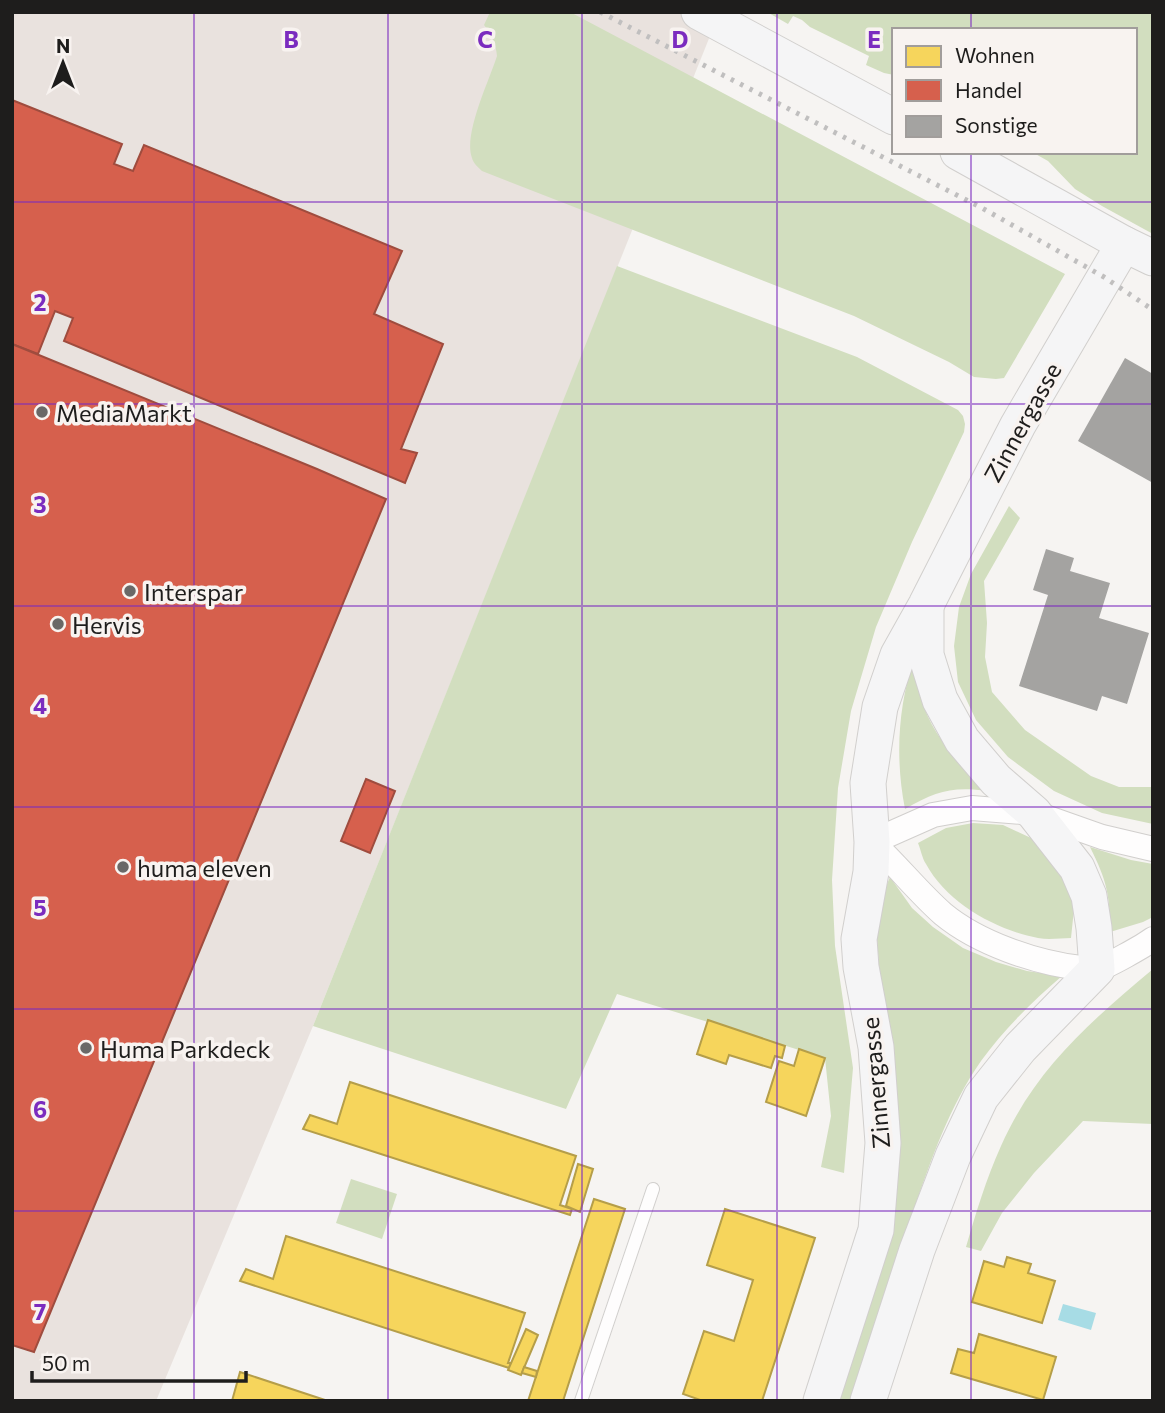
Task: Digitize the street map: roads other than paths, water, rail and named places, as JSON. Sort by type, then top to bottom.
[{"type":"main road","points":[[699,12],[892,116]]},
{"type":"main road","points":[[962,154],[1139,251]]},
{"type":"main road","name":"Zinnergasse","points":[[821,1401],[876,1230],[883,1143],[876,1047],[861,967],[859,939],[871,872],[873,842],[868,783],[880,707],[898,655],[1018,425],[1139,251]]},
{"type":"main road","name":"Zinnergasse","points":[[926,605],[926,655],[940,700],[962,740],[996,780],[1034,813],[1077,868],[1089,897],[1097,969]]},
{"type":"main road","points":[[868,1401],[917,1250],[953,1156],[981,1097],[1020,1048],[1097,969]]},
{"type":"street","name":"Zinnergasse","points":[[873,842],[933,816],[972,808],[1034,813],[1102,837],[1153,849]]},
{"type":"street","points":[[873,842],[918,891],[946,916],[980,939],[1063,966],[1097,969],[1153,939]]},
{"type":"lane","points":[[581,1401],[653,1189]]},
{"type":"water","points":[[1063,1304],[1096,1313],[1091,1330],[1058,1320]]},
{"type":"railway","points":[[600,12],[982,208],[1104,277],[1153,310]]},
{"type":"place","name":"MediaMarkt","points":[[42,412]]},
{"type":"place","name":"Interspar","points":[[130,591]]},
{"type":"place","name":"Hervis","points":[[58,624]]},
{"type":"place","name":"huma eleven","points":[[123,867]]},
{"type":"place","name":"Huma Parkdeck","points":[[86,1048]]}]
